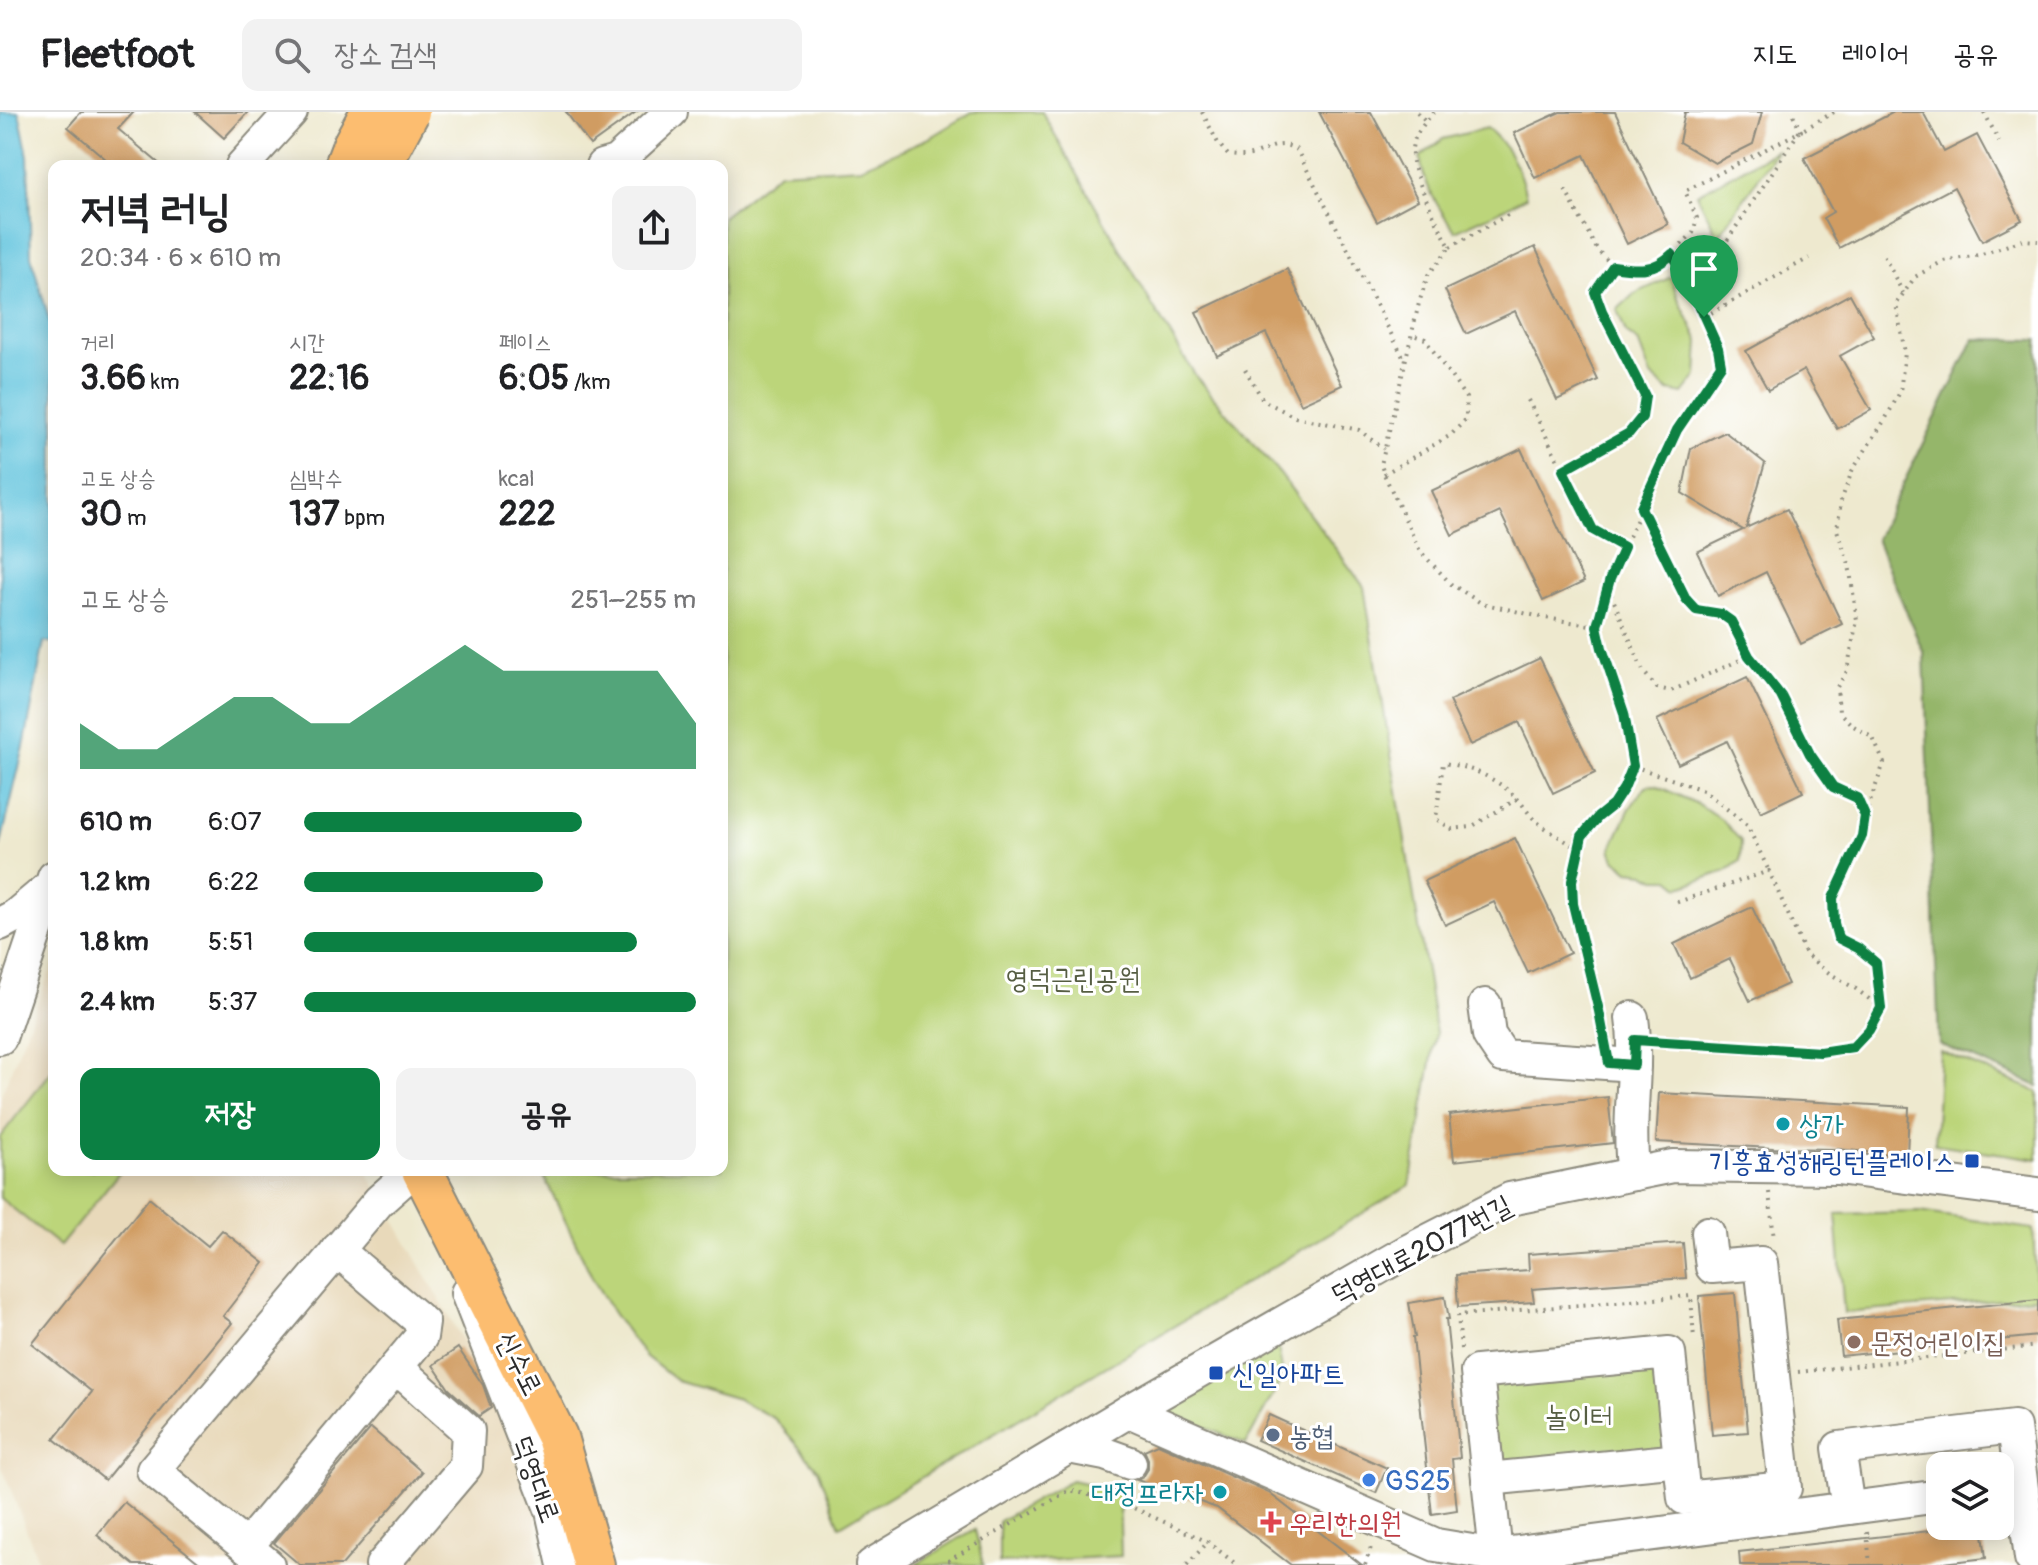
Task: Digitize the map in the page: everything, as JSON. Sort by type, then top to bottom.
[{"type":"main road","points":[[347,160],[371,112]]},
{"type":"main road","points":[[383,160],[409,112]]},
{"type":"main road","name":"신수로","points":[[424,1176],[557,1437],[594,1565]]},
{"type":"main road","name":"신수로","points":[[454,1176],[581,1428],[623,1565]]},
{"type":"street","points":[[247,160],[291,112]]},
{"type":"street","points":[[345,160],[386,145],[427,112]]},
{"type":"street","points":[[618,160],[671,112]]},
{"type":"street","points":[[2,923],[48,885]]},
{"type":"street","points":[[0,1038],[48,894]]},
{"type":"street","points":[[1485,1005],[1489,1035],[1503,1056],[1627,1047],[1634,1174]]},
{"type":"street","name":"덕영대로2077번길","points":[[872,1565],[1129,1411],[1408,1251],[1510,1199],[1673,1166],[1837,1168],[2038,1194]]},
{"type":"street","points":[[337,1250],[423,1323],[421,1337],[257,1556],[153,1470],[337,1250],[379,1201],[407,1176]]},
{"type":"street","name":"덕영대로","points":[[423,1176],[552,1511],[564,1565]]},
{"type":"street","points":[[1496,1555],[1477,1372],[1669,1353],[1684,1498],[1785,1488],[1761,1263],[1712,1267],[1708,1233]]},
{"type":"street","points":[[382,1565],[466,1466],[468,1431],[396,1367]]},
{"type":"street","points":[[1129,1411],[1436,1545],[1496,1555],[1540,1557],[1857,1515],[1926,1499]]},
{"type":"street","points":[[1857,1515],[1839,1448],[2014,1427],[2012,1452]]},
{"type":"street","points":[[1069,1447],[1130,1463]]},
{"type":"street","points":[[1488,1479],[1680,1460]]},
{"type":"street","points":[[2014,1501],[2031,1558],[2038,1557]]},
{"type":"path","points":[[1202,112],[1228,155],[1246,156],[1286,144],[1302,156],[1405,361]]},
{"type":"path","points":[[1417,112],[1426,121]]},
{"type":"path","points":[[1434,112],[1412,146],[1412,164],[1450,247]]},
{"type":"path","points":[[1792,112],[1801,131]]},
{"type":"path","points":[[1565,190],[1598,251],[1613,266],[1639,271],[1664,262],[1693,233],[1697,218],[1685,191],[1834,112]]},
{"type":"path","points":[[1984,112],[1999,141]]},
{"type":"path","points":[[1801,131],[1693,292],[1718,348],[1721,365],[1677,430],[1624,547],[1597,626],[1624,713],[1633,766],[1613,805],[1582,836],[1572,881],[1573,904],[1597,1000],[1627,1047],[1820,1052],[1853,1047],[1869,1030],[1881,1008],[1876,963],[1858,948],[1838,938],[1834,923],[1833,898],[1862,836],[1865,816],[1884,763],[1873,738],[1852,725],[1839,712],[1837,687],[1847,671],[1857,620],[1849,564],[1837,530],[1841,501],[1852,471],[1900,392],[1905,353],[1896,304],[1915,277],[1943,261],[1979,255],[2023,240],[2038,241]]},
{"type":"path","points":[[1513,212],[1450,247],[1428,275],[1381,465],[1420,551],[1451,584],[1481,603],[1597,626]]},
{"type":"path","points":[[1672,254],[1685,274],[1704,276]]},
{"type":"path","points":[[1884,256],[1903,293]]},
{"type":"path","points":[[1704,317],[1809,258]]},
{"type":"path","points":[[1563,470],[1629,433],[1642,417],[1645,396],[1595,292],[1613,266]]},
{"type":"path","points":[[1384,474],[1451,435],[1466,419],[1466,398],[1425,339],[1411,335]]},
{"type":"path","points":[[1245,369],[1263,400],[1295,417],[1359,430],[1384,449]]},
{"type":"path","points":[[1528,400],[1593,530],[1624,547]]},
{"type":"path","points":[[1641,508],[1686,599],[1696,610],[1721,614],[1731,621],[1749,656],[1781,696],[1810,754],[1833,787],[1857,798],[1865,816]]},
{"type":"path","points":[[1608,587],[1643,671],[1657,688],[1671,691],[1749,656]]},
{"type":"path","points":[[1517,799],[1471,827],[1452,829],[1436,819],[1443,763],[1464,766],[1491,778],[1517,799],[1533,818],[1579,849]]},
{"type":"path","points":[[1633,766],[1703,790],[1747,825],[1806,955],[1881,1008]]},
{"type":"path","points":[[1672,904],[1769,871]]},
{"type":"path","points":[[1462,1363],[1458,1315],[1691,1296],[1694,1339]]},
{"type":"path","points":[[1788,1373],[2038,1346]]},
{"type":"path","points":[[941,1565],[1070,1490],[1127,1505],[1208,1542],[1237,1565]]},
{"type":"path","points":[[1857,1515],[1870,1565]]},
{"type":"path","points":[[1187,1565],[1208,1542]]},
{"type":"shaded area","points":[[48,977],[48,1176],[369,1176],[515,1432],[536,1504],[538,1565],[40,1565],[0,1462],[0,1098]]},
{"type":"green space","name":"영덕근린공원","points":[[972,112],[1042,112],[1197,378],[1280,474],[1364,587],[1436,1033],[1410,1185],[840,1526],[818,1469],[775,1419],[738,1399],[677,1381],[645,1356],[613,1313],[593,1279],[544,1176],[728,1176],[728,212],[779,172],[861,167],[929,138]]},
{"type":"green space","points":[[1487,128],[1512,159],[1526,197],[1455,231],[1428,186],[1420,157],[1443,139]]},
{"type":"green space","points":[[1777,150],[1718,237],[1697,194]]},
{"type":"green space","points":[[1671,277],[1699,341],[1697,376],[1683,394],[1669,391],[1651,376],[1638,342],[1626,333],[1617,310],[1634,294]]},
{"type":"green space","points":[[1974,339],[2038,340],[2038,1086],[1939,1044],[1924,654],[1876,539]]},
{"type":"green space","points":[[1655,785],[1700,805],[1723,821],[1741,841],[1740,861],[1726,871],[1680,887],[1670,879],[1656,879],[1645,873],[1629,871],[1615,859],[1611,849],[1630,808],[1646,786]]},
{"type":"green space","points":[[1940,1051],[2038,1092],[2038,1159],[1935,1144]]},
{"type":"green space","points":[[48,1076],[48,1176],[116,1176],[60,1246],[0,1198],[0,1137]]},
{"type":"green space","points":[[1919,1212],[2033,1229],[2037,1297],[1844,1313],[1836,1214]]},
{"type":"green space","points":[[1277,1342],[1283,1376],[1246,1444],[1160,1409]]},
{"type":"green space","name":"놀이터","points":[[1669,1353],[1680,1460],[1488,1479],[1477,1372]]},
{"type":"green space","points":[[1071,1480],[1119,1490],[1121,1556],[999,1563],[999,1521]]},
{"type":"green space","points":[[975,1529],[983,1565],[915,1565]]},
{"type":"water","points":[[0,112],[19,112],[28,156],[31,256],[48,316],[48,642],[44,642],[25,742],[0,847]]},
{"type":"building","points":[[81,112],[134,112],[118,129],[155,160],[107,160],[68,127]]},
{"type":"building","points":[[195,112],[248,112],[224,138]]},
{"type":"building","points":[[566,112],[636,112],[590,145]]},
{"type":"building","points":[[1319,112],[1371,112],[1418,200],[1377,222]]},
{"type":"building","points":[[1560,112],[1615,112],[1668,224],[1627,244],[1584,155],[1535,178],[1514,133]]},
{"type":"building","points":[[1685,112],[1762,112],[1753,144],[1715,163],[1679,142]]},
{"type":"building","points":[[1894,112],[1923,112],[1944,152],[1977,135],[2022,220],[1982,241],[1954,187],[1839,248],[1823,218],[1833,212],[1804,158]]},
{"type":"building","points":[[1535,247],[1598,380],[1557,400],[1515,311],[1466,334],[1445,290]]},
{"type":"building","points":[[1287,269],[1342,385],[1301,404],[1266,333],[1217,356],[1196,312]]},
{"type":"building","points":[[1850,294],[1874,337],[1840,356],[1871,410],[1837,429],[1804,370],[1768,390],[1746,351]]},
{"type":"building","points":[[1725,432],[1765,463],[1746,528],[1787,509],[1842,624],[1801,644],[1766,572],[1718,596],[1697,552],[1743,530],[1682,493],[1691,448]]},
{"type":"building","points":[[1521,449],[1584,582],[1543,601],[1500,512],[1452,535],[1431,491]]},
{"type":"building","points":[[1540,658],[1595,773],[1553,793],[1519,722],[1470,745],[1449,701]]},
{"type":"building","points":[[1747,677],[1803,792],[1761,812],[1727,741],[1678,764],[1657,720]]},
{"type":"building","points":[[1515,838],[1570,953],[1528,973],[1494,902],[1445,925],[1424,881]]},
{"type":"building","points":[[1752,907],[1788,984],[1750,1001],[1730,959],[1690,978],[1674,944]]},
{"type":"building","name":"상가","points":[[1659,1093],[1909,1107],[1907,1156],[1837,1149],[1656,1142]]},
{"type":"building","points":[[1608,1097],[1613,1143],[1454,1161],[1449,1115]]},
{"type":"building","points":[[149,1198],[208,1246],[222,1230],[264,1263],[223,1316],[232,1323],[105,1480],[54,1439],[92,1392],[32,1344]]},
{"type":"building","points":[[1683,1243],[1686,1278],[1532,1289],[1534,1302],[1458,1307],[1456,1275],[1529,1270],[1528,1254]]},
{"type":"building","points":[[1735,1293],[1748,1432],[1712,1435],[1699,1296]]},
{"type":"building","points":[[1445,1297],[1460,1458],[1452,1459],[1457,1510],[1432,1514],[1409,1303]]},
{"type":"building","points":[[2038,1300],[2038,1336],[1841,1356],[1837,1320]]},
{"type":"building","points":[[458,1348],[483,1385],[491,1408],[479,1416],[449,1389],[433,1365]]},
{"type":"building","points":[[1269,1415],[1387,1468],[1376,1493],[1257,1440]]},
{"type":"building","points":[[371,1428],[422,1472],[342,1565],[300,1565],[274,1543]]},
{"type":"building","name":"대정프라자","points":[[1158,1444],[1269,1493],[1362,1565],[1291,1565],[1217,1508],[1137,1480],[1148,1469],[1144,1450]]},
{"type":"building","points":[[124,1502],[202,1565],[134,1565],[97,1535]]},
{"type":"building","points":[[1926,1531],[1926,1540],[1984,1540],[1986,1558],[1926,1565],[1740,1565],[1739,1552]]},
{"type":"place","name":"상가","points":[[1783,1124]]},
{"type":"place","name":"기흥효성해링턴플레이스","points":[[1972,1161]]},
{"type":"place","name":"문정어린이집","points":[[1854,1342]]},
{"type":"place","name":"신일아파트","points":[[1216,1373]]},
{"type":"place","name":"농협","points":[[1273,1435]]},
{"type":"place","name":"GS25","points":[[1369,1480]]},
{"type":"place","name":"대정프라자","points":[[1220,1492]]},
{"type":"place","name":"우리한의원","points":[[1271,1522]]},
{"type":"route","points":[[1672,254],[1685,274],[1704,276],[1693,292],[1704,317],[1718,348],[1721,365],[1677,430],[1641,508],[1686,599],[1696,610],[1721,614],[1731,621],[1749,656],[1781,696],[1810,754],[1833,787],[1857,798],[1865,816],[1862,836],[1833,898],[1834,923],[1838,938],[1858,948],[1876,963],[1881,1008],[1869,1030],[1853,1047],[1820,1052],[1635,1040],[1634,1065],[1609,1063],[1578,929],[1572,881],[1582,836],[1613,805],[1633,766],[1624,713],[1597,626],[1610,579],[1624,547],[1593,530],[1563,470],[1629,433],[1642,417],[1645,396],[1595,292],[1613,266],[1639,271],[1664,262],[1672,254]]}]
